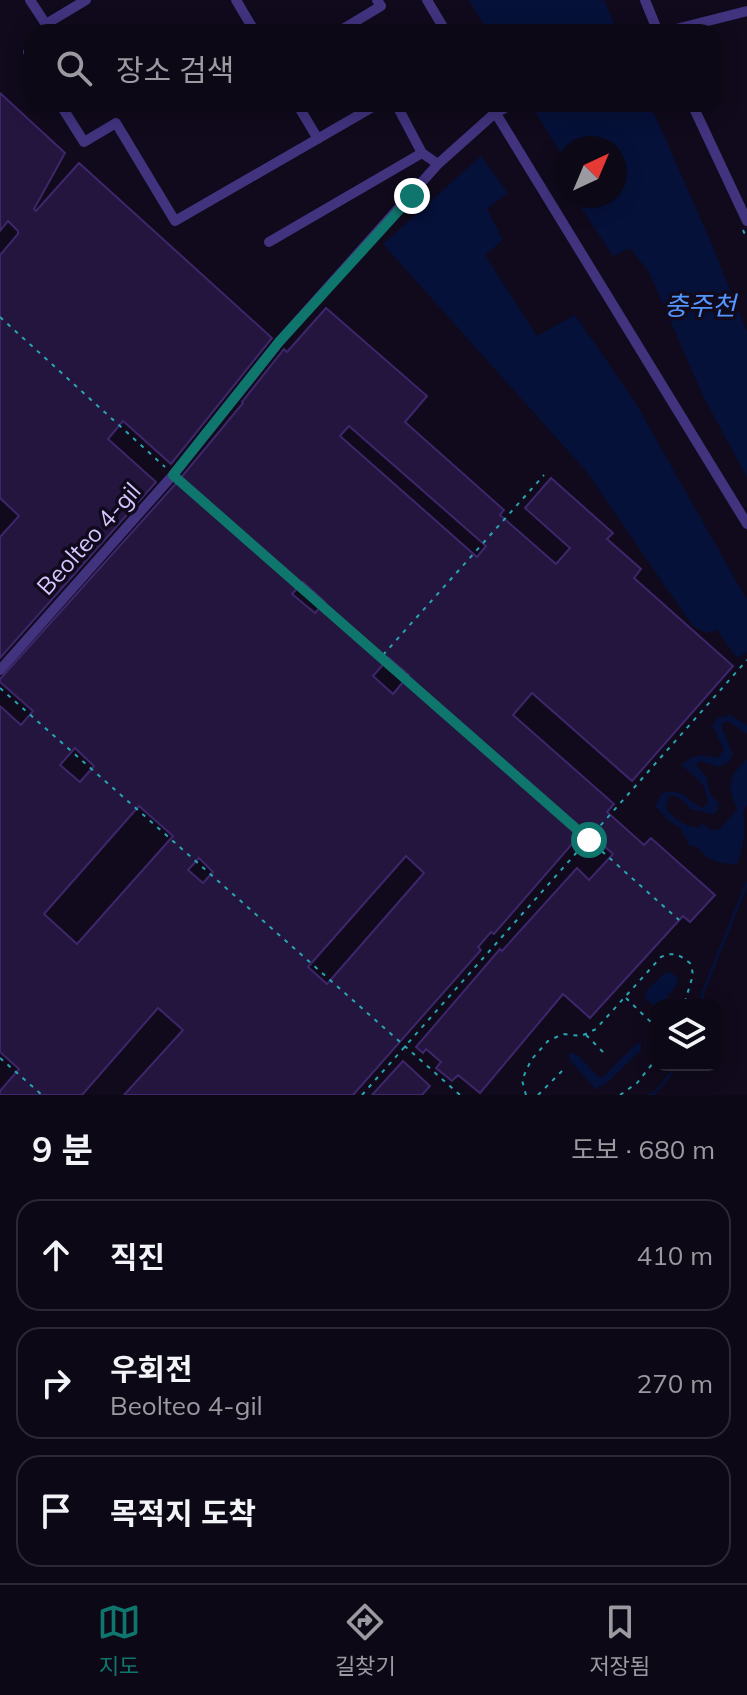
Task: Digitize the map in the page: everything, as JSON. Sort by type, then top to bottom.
[{"type":"street","points":[[30,0],[45,24]]},
{"type":"street","points":[[53,24],[86,0]]},
{"type":"street","points":[[236,0],[250,24]]},
{"type":"street","points":[[351,24],[381,6],[377,0]]},
{"type":"street","points":[[427,0],[441,24]]},
{"type":"street","points":[[645,0],[657,24]]},
{"type":"street","points":[[694,24],[747,11]]},
{"type":"street","points":[[65,112],[84,142],[116,123],[175,221],[364,112]]},
{"type":"street","points":[[302,112],[318,139]]},
{"type":"street","points":[[400,112],[422,153],[438,164]]},
{"type":"street","name":"Beolteo 4-gil","points":[[0,670],[173,475],[279,342],[488,112]]},
{"type":"street","points":[[494,112],[747,524]]},
{"type":"street","points":[[696,112],[747,221]]},
{"type":"street","points":[[269,242],[422,153]]},
{"type":"path","points":[[0,317],[173,475],[383,656],[679,920]]},
{"type":"path","points":[[383,656],[544,475]]},
{"type":"path","points":[[362,1095],[747,660]]},
{"type":"path","points":[[0,688],[460,1095]]},
{"type":"path","points":[[526,1095],[522,1080],[531,1060],[548,1041],[563,1034],[585,1034],[596,1029],[661,957],[670,953],[680,955],[691,964],[693,975],[686,999]]},
{"type":"path","points":[[625,997],[651,1022]]},
{"type":"path","points":[[585,1034],[604,1053]]},
{"type":"path","points":[[0,1058],[42,1095]]},
{"type":"path","points":[[620,1095],[637,1083],[651,1066]]},
{"type":"path","points":[[538,1095],[565,1068]]},
{"type":"water","points":[[469,0],[604,0],[614,24],[483,24]]},
{"type":"water","name":"충주천","points":[[536,112],[654,112],[747,332],[747,477],[704,398],[649,272],[630,248],[613,256],[581,208],[627,208],[627,136],[555,136],[555,144]]},
{"type":"water","points":[[481,156],[508,193],[487,209],[503,240],[485,255],[537,336],[575,315],[635,402],[747,600],[747,652],[737,658],[717,630],[705,633],[692,625],[586,471],[383,244]]},
{"type":"water","points":[[731,715],[747,725],[747,734],[728,721],[723,723],[722,728],[733,754],[730,761],[719,767],[700,761],[696,765],[707,778],[710,794],[718,802],[718,810],[713,814],[689,809],[676,796],[668,796],[666,809],[690,826],[699,828],[703,823],[710,830],[720,829],[737,809],[730,787],[732,777],[747,759],[743,845],[737,864],[725,864],[690,846],[680,828],[655,806],[662,793],[670,792],[680,793],[703,808],[708,804],[700,781],[682,765],[698,756],[717,758],[724,750],[712,725],[718,718]]},
{"type":"water","points":[[666,972],[678,979],[668,999],[651,999],[651,1003],[645,998],[647,990]]},
{"type":"water","points":[[641,1043],[641,1050],[607,1083],[595,1089],[569,1059],[570,1052],[578,1055],[598,1077],[603,1077],[635,1045]]},
{"type":"building","points":[[0,93],[65,153],[34,209],[36,211],[79,163],[272,338],[171,464],[123,421],[108,439],[156,482],[0,658],[0,537],[19,516],[0,498],[0,255],[18,231],[8,221],[0,231]]},
{"type":"building","points":[[326,308],[427,396],[405,422],[504,510],[500,515],[556,564],[570,548],[525,508],[551,478],[613,533],[607,539],[641,569],[634,578],[733,666],[632,781],[532,693],[513,715],[614,804],[607,812],[644,845],[651,838],[715,895],[690,922],[683,916],[590,1018],[563,994],[480,1093],[458,1075],[452,1081],[436,1068],[441,1062],[426,1049],[423,1053],[416,1047],[500,949],[502,951],[577,868],[589,880],[613,854],[585,829],[494,934],[491,932],[478,947],[481,950],[353,1095],[124,1095],[183,1030],[158,1008],[82,1095],[0,1095],[19,1069],[0,1052],[0,706],[21,725],[33,711],[0,679],[179,480],[284,349],[287,352]],"holes":[[[349,426],[486,546],[477,557],[340,436]],[[303,582],[325,602],[315,613],[292,594]],[[389,658],[409,675],[393,694],[373,676]],[[75,748],[94,766],[80,782],[60,765]],[[139,806],[173,836],[77,944],[44,914]],[[406,856],[424,873],[327,984],[308,967]],[[199,858],[213,872],[203,883],[188,870]]]},
{"type":"building","points":[[403,1061],[430,1086],[422,1095],[372,1095]]},
{"type":"waterway","points":[[702,999],[747,883]]},
{"type":"waterway","points":[[649,1095],[654,1094],[673,1071]]},
{"type":"route","points":[[412,196],[279,342],[173,475],[383,656],[589,840]]}]
